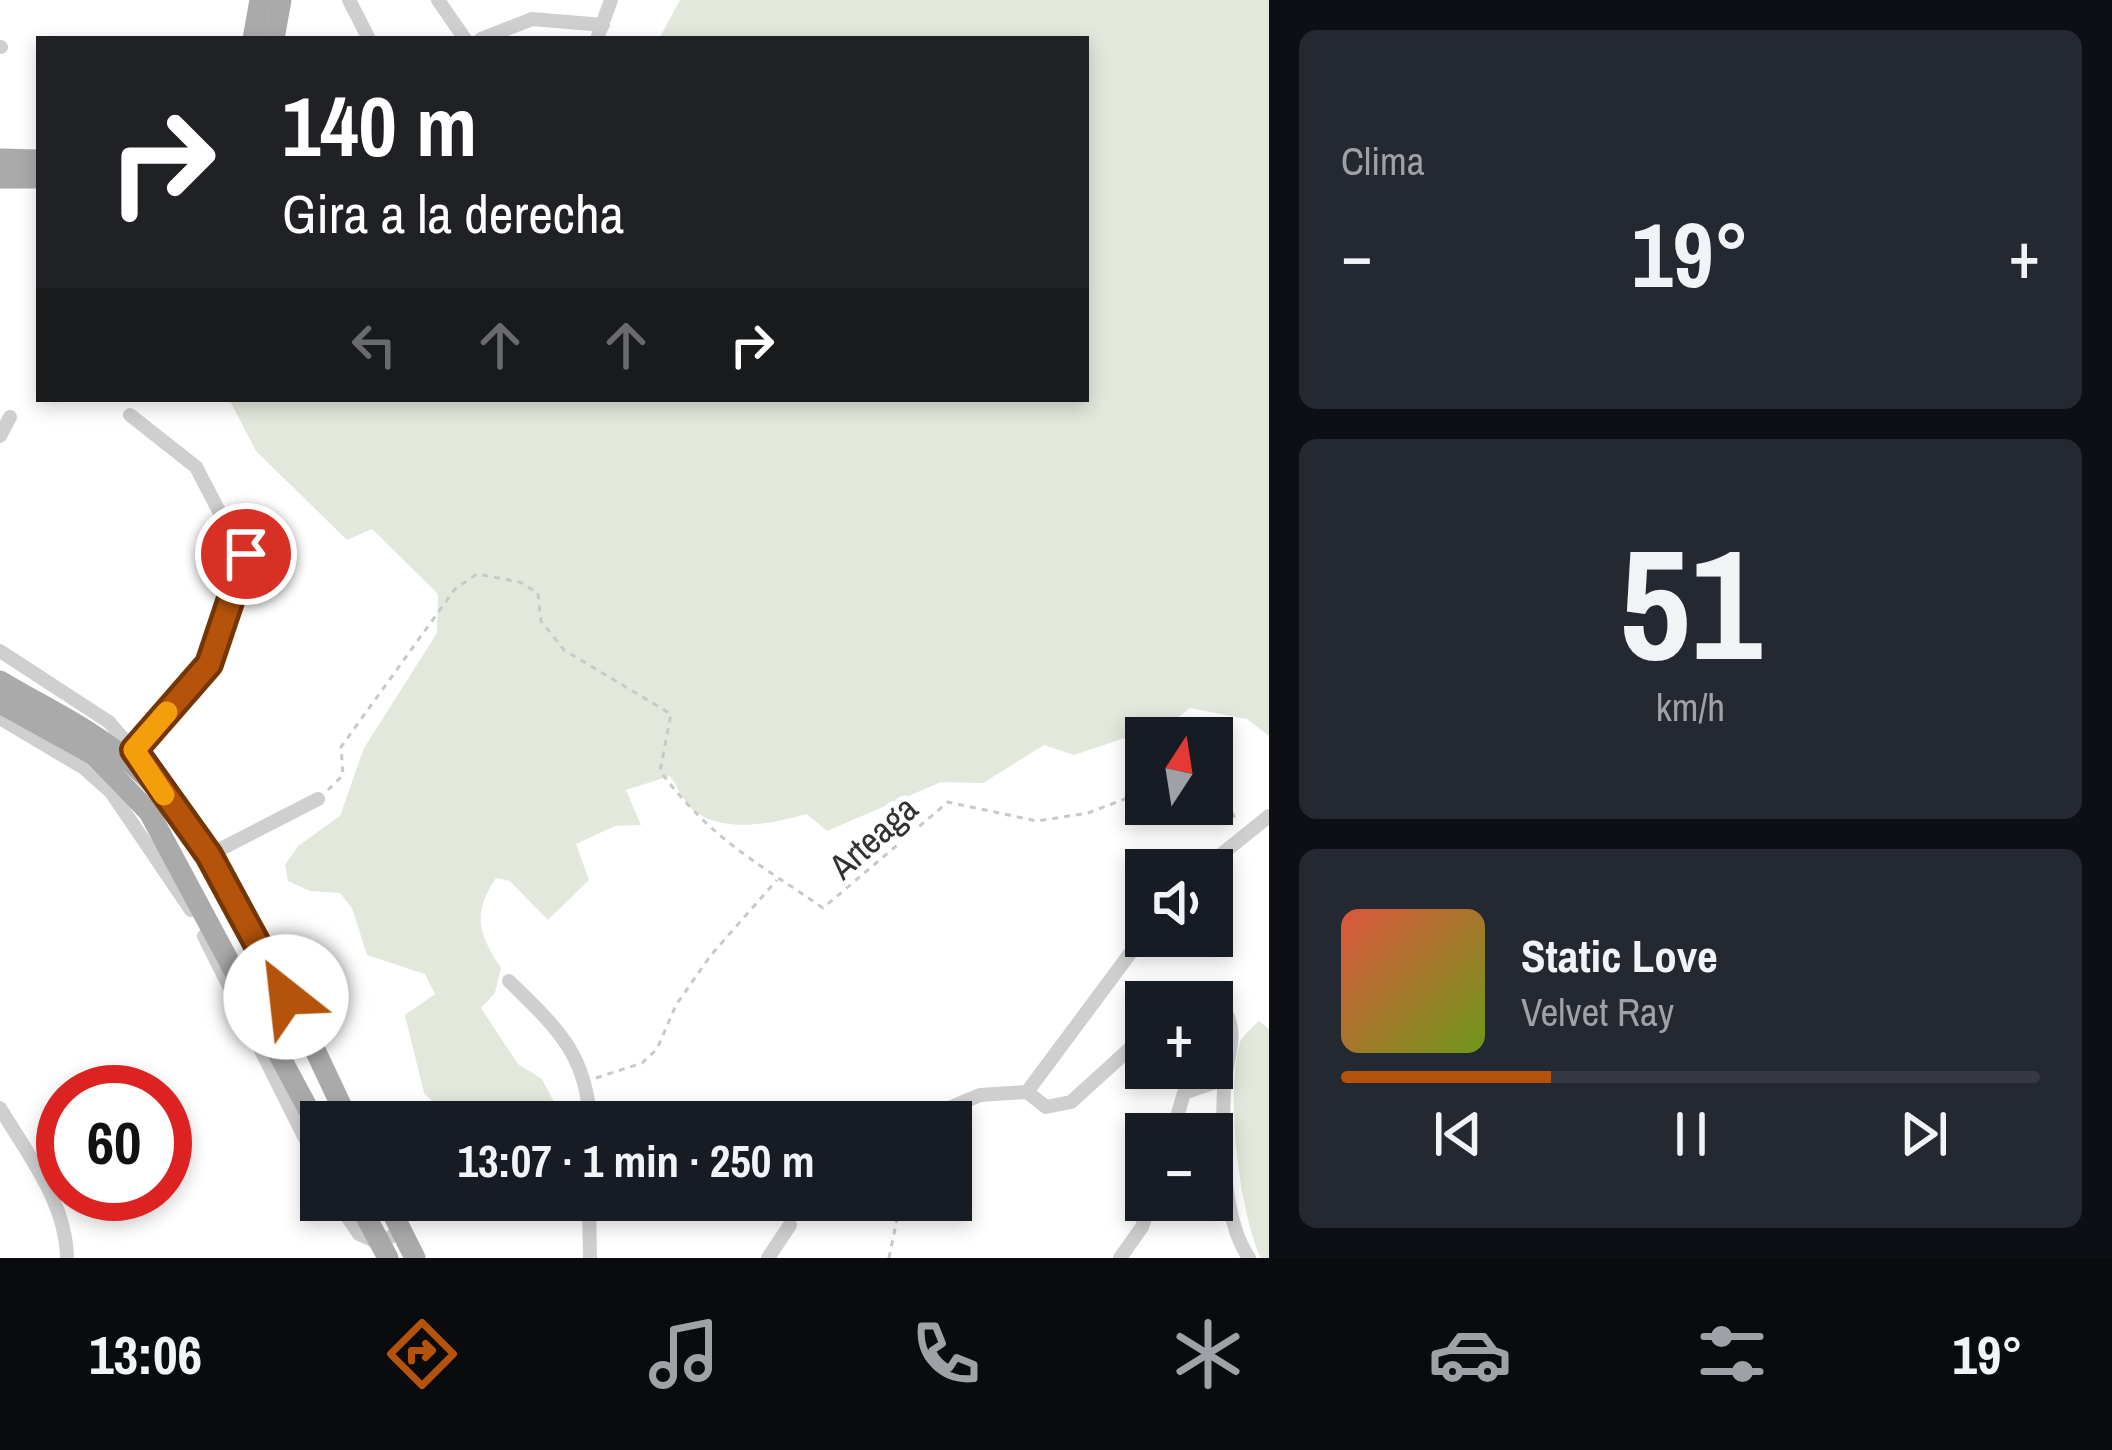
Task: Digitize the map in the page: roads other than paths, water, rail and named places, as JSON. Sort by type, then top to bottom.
[{"type":"main road","points":[[254,36],[260,0]]},
{"type":"main road","points":[[275,36],[281,0]]},
{"type":"main road","points":[[0,160],[36,160]]},
{"type":"main road","points":[[0,178],[36,178]]},
{"type":"main road","points":[[0,681],[130,754],[164,795],[209,855],[338,1101]]},
{"type":"main road","points":[[0,703],[94,755],[149,812],[304,1101]]},
{"type":"main road","points":[[368,1221],[384,1251]]},
{"type":"main road","points":[[396,1221],[415,1258]]},
{"type":"street","points":[[349,0],[367,36]]},
{"type":"street","points":[[438,0],[463,36]]},
{"type":"street","points":[[489,36],[532,19],[600,32],[611,0]]},
{"type":"street","points":[[0,651],[109,722],[130,754],[209,664],[246,563],[196,466],[130,415]]},
{"type":"street","points":[[0,436],[10,417]]},
{"type":"street","points":[[0,718],[84,768],[111,792],[154,850],[191,910],[300,1128]]},
{"type":"street","points":[[209,855],[317,799]]},
{"type":"street","points":[[1225,849],[1269,816]]},
{"type":"street","points":[[1028,1093],[1128,957]]},
{"type":"street","points":[[509,981],[554,1026],[588,1080],[589,1101]]},
{"type":"street","points":[[966,1101],[980,1095],[1028,1093],[1046,1107],[1071,1102],[1125,1053]]},
{"type":"street","points":[[1176,1113],[1184,1093],[1196,1089]]},
{"type":"street","points":[[1225,1089],[1234,1218],[1249,1258]]},
{"type":"street","points":[[0,1109],[54,1199],[66,1233],[67,1258]]},
{"type":"street","points":[[350,1221],[359,1234],[384,1251],[401,1231]]},
{"type":"street","points":[[589,1221],[590,1258]]},
{"type":"street","points":[[1120,1258],[1144,1221]]},
{"type":"street","points":[[768,1258],[790,1225]]}]
